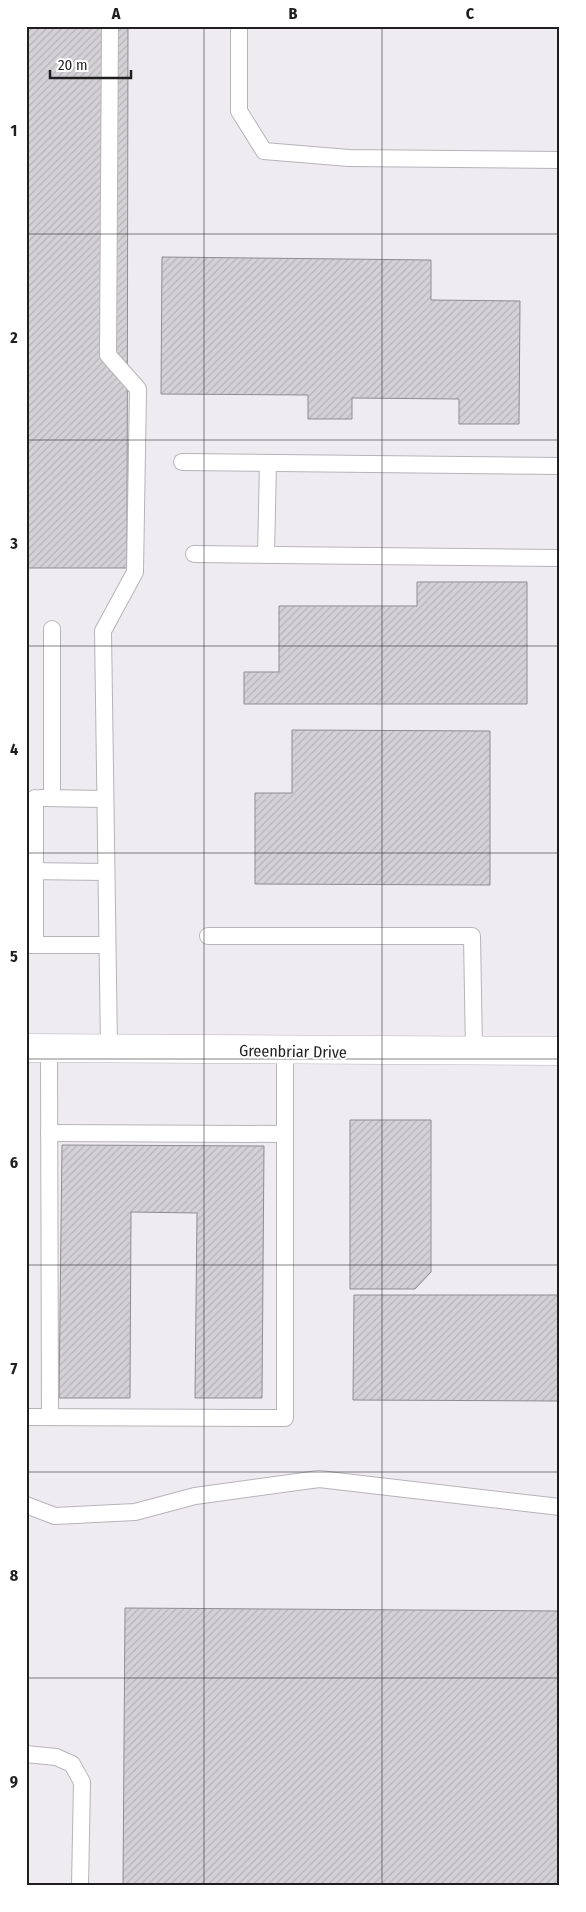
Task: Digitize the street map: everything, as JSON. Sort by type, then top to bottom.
[{"type":"street","name":"Greenbriar Drive","points":[[38,1048],[285,1051],[560,1051]]},
{"type":"lane","points":[[109,1049],[103,631],[135,572],[138,389],[108,355],[110,26]]},
{"type":"lane","points":[[238,26],[239,111],[264,150],[349,158],[560,160]]},
{"type":"lane","points":[[182,462],[560,466]]},
{"type":"lane","points":[[266,555],[268,463]]},
{"type":"lane","points":[[194,554],[560,558]]},
{"type":"lane","points":[[52,629],[52,798]]},
{"type":"lane","points":[[105,799],[30,798],[31,945],[107,946]]},
{"type":"lane","points":[[31,871],[106,872]]},
{"type":"lane","points":[[208,936],[472,936],[474,1051]]},
{"type":"lane","points":[[38,1048],[49,1133],[50,1417]]},
{"type":"lane","points":[[26,1417],[285,1418],[285,1051]]},
{"type":"lane","points":[[49,1133],[285,1134]]},
{"type":"lane","points":[[26,1505],[54,1516],[135,1512],[195,1496],[319,1478],[560,1507]]},
{"type":"lane","points":[[26,1754],[56,1757],[72,1764],[82,1782],[80,1886]]},
{"type":"building","points":[[26,26],[128,26],[127,568],[26,568]]},
{"type":"building","points":[[162,257],[431,260],[431,300],[520,301],[519,424],[459,424],[459,399],[352,398],[352,419],[308,419],[308,395],[161,394]]},
{"type":"building","points":[[417,582],[527,582],[527,704],[244,704],[244,672],[279,672],[279,606],[417,606]]},
{"type":"building","points":[[292,730],[490,731],[490,885],[255,884],[255,793],[292,793]]},
{"type":"building","points":[[350,1120],[431,1120],[431,1272],[415,1289],[350,1289]]},
{"type":"building","points":[[62,1145],[264,1146],[262,1398],[195,1398],[197,1213],[131,1212],[130,1398],[59,1398]]},
{"type":"building","points":[[354,1295],[560,1295],[560,1401],[353,1400]]},
{"type":"building","points":[[125,1608],[560,1611],[560,1886],[123,1886]]}]
